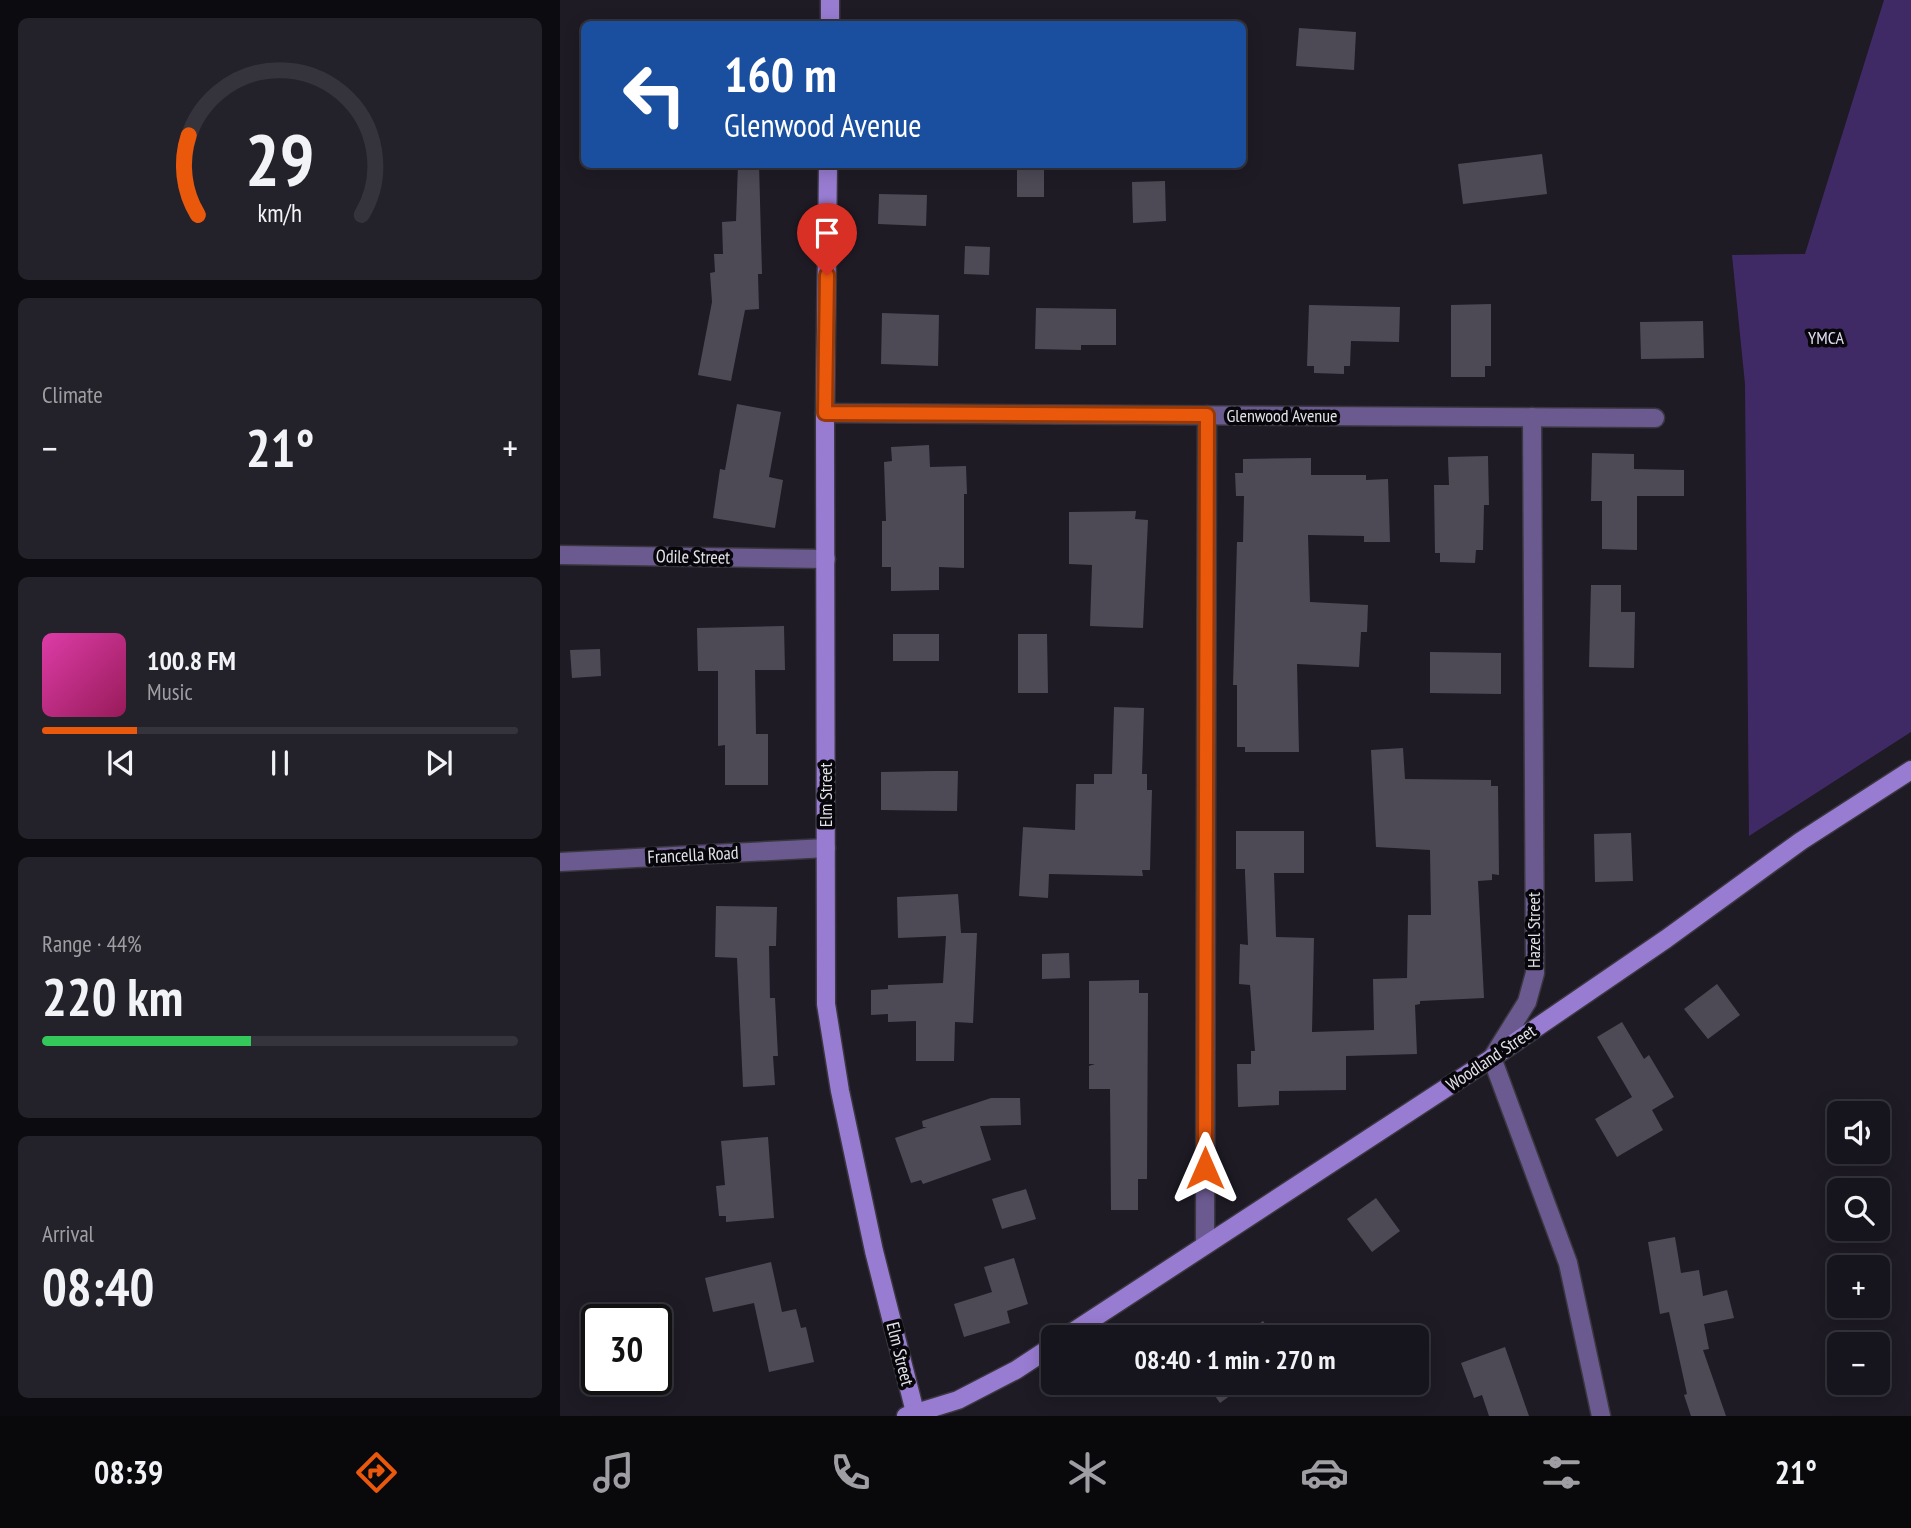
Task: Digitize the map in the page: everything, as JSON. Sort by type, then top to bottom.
[{"type":"street","points":[[830,0],[830,21]]},
{"type":"street","name":"Elm Street","points":[[828,168],[825,413],[826,1004],[840,1091],[912,1415]]},
{"type":"street","name":"Glenwood Avenue","points":[[825,413],[1655,418]]},
{"type":"street","points":[[1205,1245],[1207,415]]},
{"type":"street","name":"Hazel Street","points":[[1492,1058],[1527,1002],[1535,973],[1532,417]]},
{"type":"street","name":"Odile Street","points":[[560,555],[825,559]]},
{"type":"street","name":"Woodland Street","points":[[1083,1325],[1492,1058],[1666,939],[1801,841],[1911,770]]},
{"type":"street","name":"Francella Road","points":[[560,862],[826,848]]},
{"type":"street","points":[[1492,1058],[1568,1263],[1601,1416]]},
{"type":"street","points":[[912,1415],[958,1400],[1016,1370],[1041,1354]]},
{"type":"green space","name":"YMCA","points":[[1884,0],[1911,0],[1911,732],[1749,836],[1745,384],[1732,255],[1805,254]]},
{"type":"building","points":[[1299,28],[1356,32],[1354,70],[1296,66]]},
{"type":"building","points":[[1542,154],[1547,194],[1463,204],[1458,164]]},
{"type":"building","points":[[738,168],[759,168],[762,274],[758,274],[759,309],[745,310],[731,381],[698,375],[712,302],[710,273],[715,272],[714,254],[723,254],[722,222],[736,221]]},
{"type":"building","points":[[1017,168],[1044,168],[1044,197],[1017,197]]},
{"type":"building","points":[[1165,181],[1166,221],[1133,223],[1132,182]]},
{"type":"building","points":[[879,194],[927,195],[926,226],[878,224]]},
{"type":"building","points":[[965,246],[990,247],[989,275],[964,274]]},
{"type":"building","points":[[1491,304],[1491,366],[1485,366],[1485,377],[1451,377],[1451,305]]},
{"type":"building","points":[[1309,305],[1400,307],[1399,342],[1351,341],[1350,366],[1344,366],[1344,374],[1314,373],[1314,366],[1307,366]]},
{"type":"building","points":[[1036,308],[1116,309],[1116,345],[1081,345],[1081,350],[1035,349]]},
{"type":"building","points":[[882,313],[939,315],[938,366],[881,364]]},
{"type":"building","points":[[1703,321],[1704,358],[1641,359],[1640,322]]},
{"type":"building","points":[[737,404],[781,412],[769,477],[783,480],[775,528],[713,518],[720,469],[725,470]]},
{"type":"building","points":[[929,445],[930,467],[966,466],[964,568],[939,567],[939,590],[891,591],[891,567],[882,567],[882,521],[886,521],[884,462],[892,461],[891,447]]},
{"type":"building","points":[[1592,453],[1634,454],[1634,469],[1684,470],[1684,496],[1637,496],[1637,550],[1602,549],[1602,501],[1591,501]]},
{"type":"building","points":[[1488,456],[1489,505],[1484,505],[1483,550],[1476,550],[1475,563],[1440,562],[1440,553],[1435,553],[1434,485],[1449,485],[1448,457]]},
{"type":"building","points":[[1311,458],[1311,475],[1366,475],[1366,480],[1388,479],[1390,542],[1364,542],[1364,536],[1308,535],[1310,602],[1368,605],[1367,632],[1361,632],[1359,667],[1297,664],[1299,752],[1245,752],[1245,747],[1237,747],[1237,685],[1233,685],[1237,542],[1243,542],[1244,496],[1236,496],[1235,473],[1243,473],[1243,459]]},
{"type":"building","points":[[1136,511],[1135,519],[1148,520],[1143,628],[1090,626],[1092,565],[1069,564],[1069,512]]},
{"type":"building","points":[[1591,585],[1621,585],[1621,612],[1635,612],[1634,668],[1589,667]]},
{"type":"building","points":[[784,626],[785,670],[755,670],[756,734],[768,734],[768,785],[725,785],[725,745],[718,746],[718,671],[698,671],[697,628]]},
{"type":"building","points":[[893,634],[939,634],[939,661],[893,661]]},
{"type":"building","points":[[1018,634],[1047,634],[1048,693],[1018,693]]},
{"type":"building","points":[[600,649],[601,676],[572,678],[570,650]]},
{"type":"building","points":[[1430,652],[1501,653],[1501,694],[1430,693]]},
{"type":"building","points":[[1114,707],[1144,708],[1142,774],[1147,774],[1147,790],[1152,790],[1150,870],[1142,870],[1143,876],[1049,874],[1048,898],[1019,896],[1023,827],[1075,830],[1076,784],[1094,784],[1094,774],[1112,774]]},
{"type":"building","points":[[1403,748],[1405,779],[1491,780],[1491,786],[1498,786],[1499,875],[1492,874],[1492,880],[1478,881],[1484,998],[1420,1001],[1420,1004],[1415,1005],[1417,1054],[1346,1056],[1346,1090],[1279,1091],[1279,1105],[1238,1107],[1237,1064],[1251,1064],[1251,1051],[1255,1051],[1250,985],[1239,984],[1240,944],[1248,945],[1245,869],[1236,869],[1236,831],[1304,831],[1304,873],[1274,873],[1276,937],[1314,938],[1312,1032],[1374,1030],[1373,979],[1407,978],[1408,915],[1431,915],[1430,850],[1376,847],[1371,750]]},
{"type":"building","points":[[958,771],[957,811],[881,810],[881,772]]},
{"type":"building","points":[[1631,833],[1633,881],[1595,882],[1594,834]]},
{"type":"building","points":[[958,894],[961,933],[977,933],[973,1023],[955,1022],[954,1061],[916,1061],[916,1021],[888,1022],[888,1014],[871,1015],[871,990],[888,989],[888,985],[943,983],[946,936],[898,938],[897,897]]},
{"type":"building","points":[[716,906],[777,907],[776,946],[769,946],[770,998],[775,998],[778,1056],[773,1056],[775,1085],[743,1087],[737,958],[715,957]]},
{"type":"building","points":[[1069,953],[1070,978],[1042,979],[1042,954]]},
{"type":"building","points":[[1139,980],[1139,993],[1148,993],[1147,1179],[1138,1179],[1138,1210],[1111,1210],[1110,1089],[1089,1089],[1089,1066],[1095,1064],[1089,1064],[1089,981]]},
{"type":"building","points":[[1717,984],[1740,1015],[1708,1039],[1684,1009]]},
{"type":"building","points":[[1622,1022],[1644,1059],[1649,1055],[1674,1097],[1652,1110],[1663,1130],[1617,1157],[1595,1119],[1632,1097],[1597,1037]]},
{"type":"building","points":[[991,1098],[1020,1098],[1021,1125],[980,1126],[991,1160],[923,1184],[921,1180],[911,1183],[895,1138],[927,1127],[923,1127],[922,1121]]},
{"type":"building","points":[[768,1137],[774,1218],[726,1222],[726,1216],[719,1216],[716,1186],[725,1185],[721,1141]]},
{"type":"building","points":[[1026,1189],[1036,1219],[1002,1229],[992,1199]]},
{"type":"building","points":[[1376,1198],[1400,1231],[1372,1252],[1347,1219]]},
{"type":"building","points":[[1675,1237],[1681,1273],[1699,1270],[1703,1296],[1727,1290],[1734,1318],[1704,1324],[1709,1349],[1703,1350],[1726,1416],[1691,1416],[1684,1395],[1687,1394],[1669,1312],[1660,1314],[1648,1242]]},
{"type":"building","points":[[1014,1258],[1028,1304],[1007,1311],[1010,1323],[964,1337],[954,1304],[992,1292],[984,1267]]},
{"type":"building","points":[[771,1262],[782,1312],[796,1309],[801,1328],[806,1327],[814,1362],[769,1372],[754,1303],[713,1312],[705,1278]]},
{"type":"building","points":[[1505,1347],[1529,1416],[1489,1416],[1482,1395],[1474,1398],[1461,1363]]},
{"type":"building","points":[[1214,1395],[1231,1395],[1220,1403]]},
{"type":"route","points":[[827,275],[825,413],[1207,415],[1205,1168]]}]
